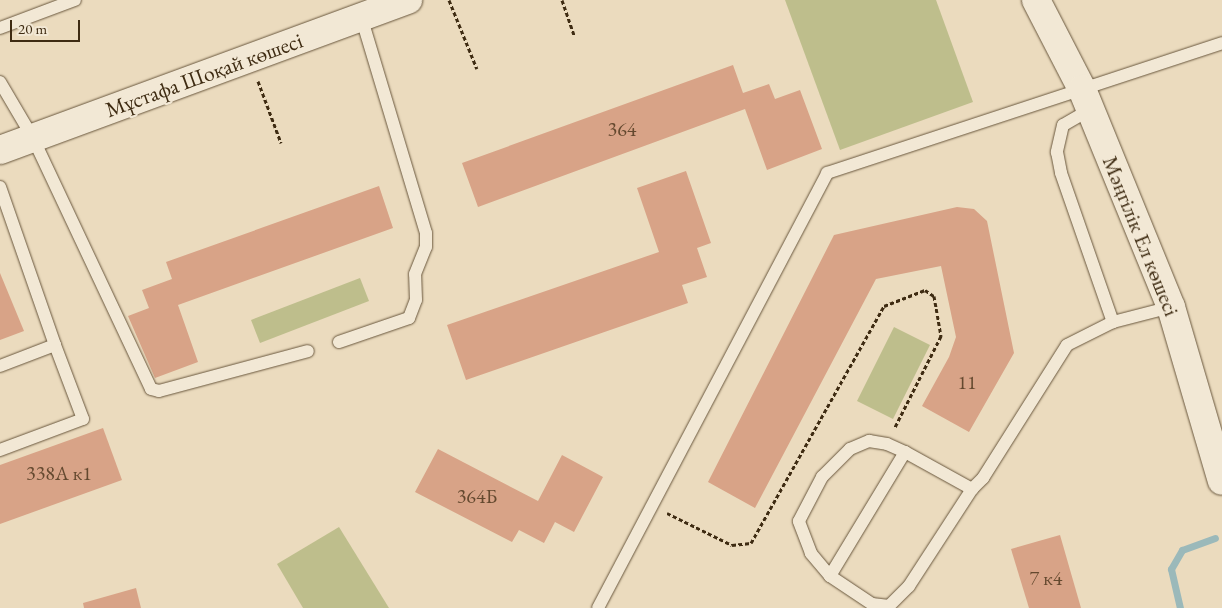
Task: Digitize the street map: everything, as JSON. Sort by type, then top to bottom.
[{"type":"street","name":"Мұстафа Шоқай көшесі","points":[[0,150],[408,0]]},
{"type":"street","name":"Мәңгілік Ел көшесі","points":[[1036,0],[1086,99],[1171,307],[1217,443],[1222,481]]},
{"type":"lane","points":[[0,28],[75,0]]},
{"type":"lane","points":[[339,342],[409,318],[416,300],[415,274],[426,247],[426,233],[361,17]]},
{"type":"lane","points":[[598,608],[827,173],[1086,99],[1222,43]]},
{"type":"lane","points":[[0,82],[33,138],[151,388],[159,391],[308,351]]},
{"type":"lane","points":[[1086,99],[1063,125],[1057,152],[1061,173],[1113,322]]},
{"type":"lane","points":[[0,187],[83,419],[0,450]]},
{"type":"lane","points":[[972,489],[905,452],[887,444],[869,441],[850,449],[822,477],[800,521],[811,553],[830,576],[872,604],[889,606],[910,586],[972,489],[983,478],[1067,345],[1113,322],[1171,307]]},
{"type":"lane","points":[[0,366],[55,345]]},
{"type":"lane","points":[[830,576],[905,452]]},
{"type":"path","points":[[448,0],[477,69]]},
{"type":"path","points":[[562,0],[574,35]]},
{"type":"path","points":[[249,58],[281,143]]},
{"type":"path","points":[[653,506],[732,546],[751,543],[884,306],[924,290],[934,296],[941,336],[887,444]]},
{"type":"green space","points":[[785,0],[936,0],[973,102],[840,150]]},
{"type":"green space","points":[[360,278],[369,301],[260,343],[251,320]]},
{"type":"green space","points":[[894,327],[930,345],[893,419],[857,401]]},
{"type":"green space","points":[[339,527],[389,608],[303,608],[277,564]]},
{"type":"building","points":[[733,65],[743,93],[769,84],[775,99],[800,90],[822,149],[767,170],[745,109],[478,207],[462,163]]},
{"type":"building","points":[[686,171],[711,243],[697,248],[707,277],[682,285],[688,303],[466,380],[447,325],[659,252],[637,188]]},
{"type":"building","points":[[379,186],[393,228],[178,305],[198,362],[155,378],[128,316],[149,308],[142,290],[172,279],[166,262]]},
{"type":"building","points":[[957,207],[974,209],[987,221],[1014,353],[969,432],[922,406],[949,357],[956,337],[941,266],[876,279],[755,508],[708,482],[834,235]]},
{"type":"building","points":[[0,273],[24,331],[0,340]]},
{"type":"building","points":[[103,428],[122,480],[0,524],[0,465]]},
{"type":"building","points":[[438,449],[538,501],[562,455],[603,477],[574,532],[555,522],[544,543],[519,530],[512,542],[415,492]]},
{"type":"building","points":[[1060,535],[1081,608],[1029,608],[1011,549]]},
{"type":"building","points":[[136,588],[141,608],[84,608],[83,603]]},
{"type":"waterway","points":[[1180,608],[1171,569],[1182,550],[1215,538]]}]
